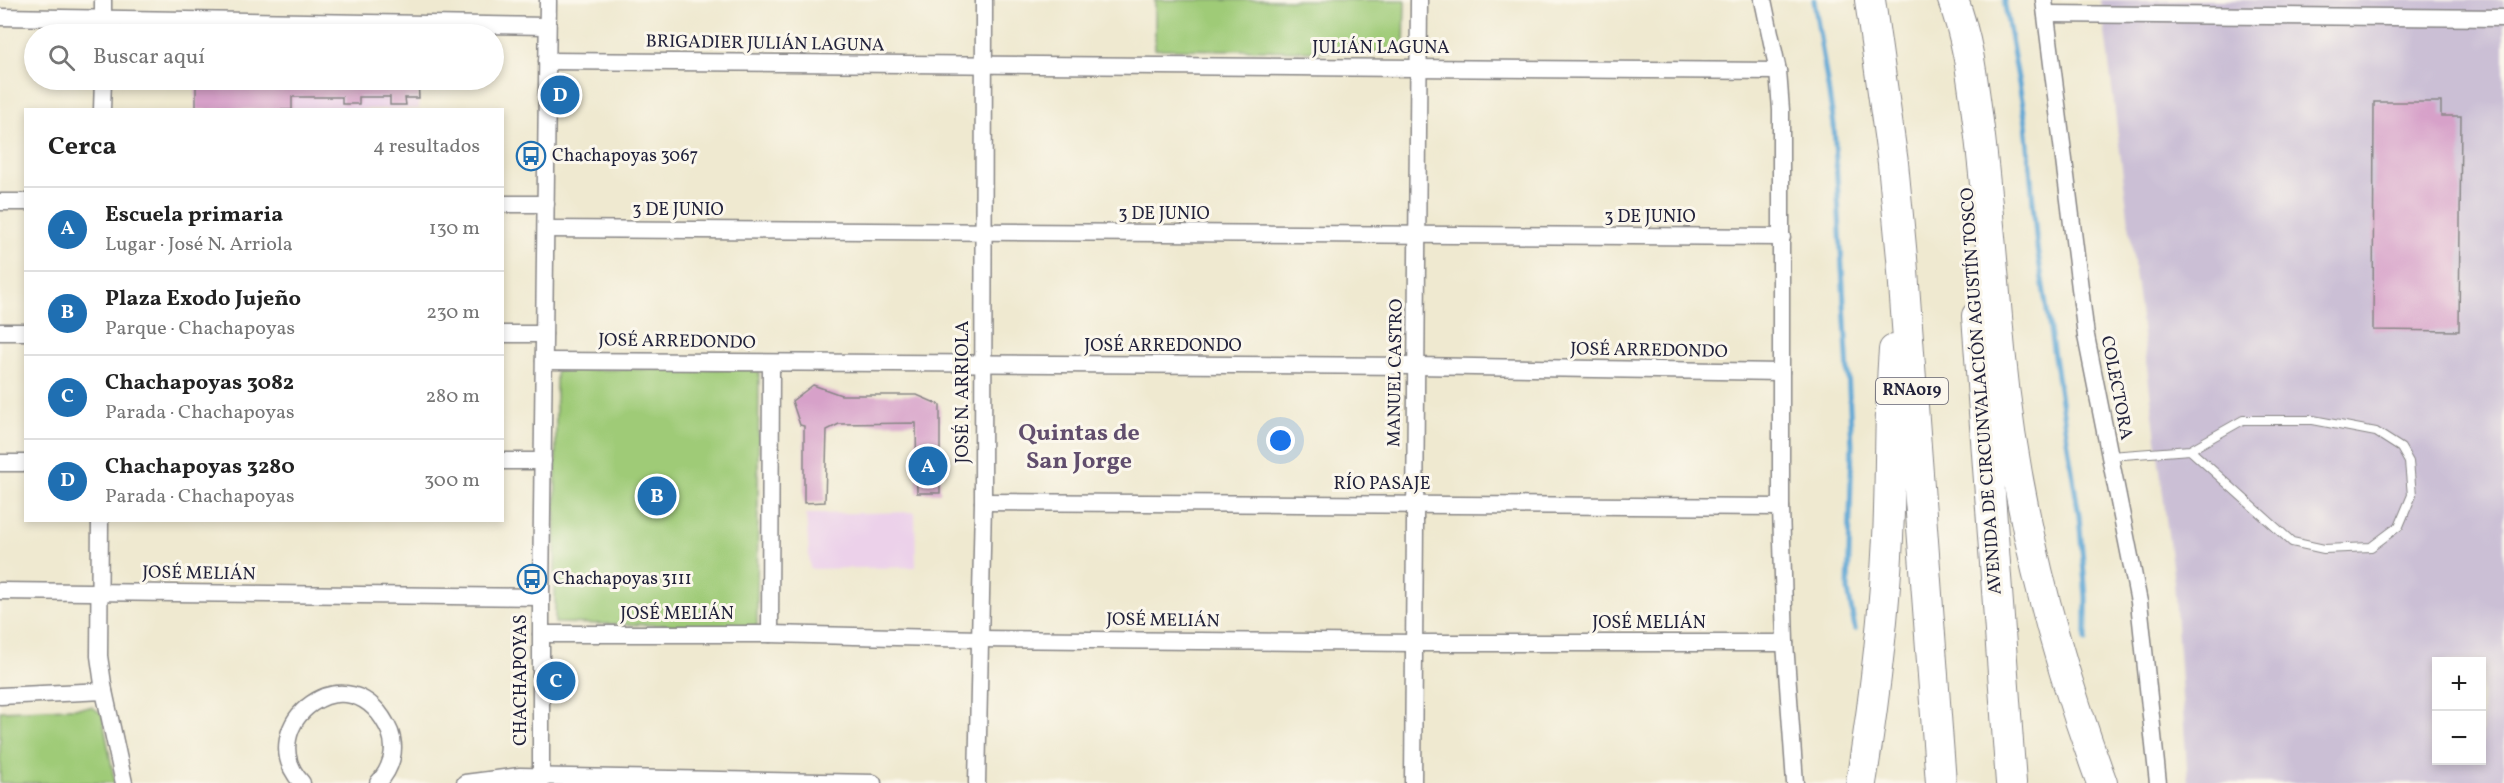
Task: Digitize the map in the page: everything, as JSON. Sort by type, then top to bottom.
[{"type":"highway","name":"RNA019","points":[[1870,0],[1893,163],[1902,258],[1941,783]]},
{"type":"highway","name":"AVENIDA DE CIRCUNVALACIÓN AGUSTÍN TOSCO","points":[[1941,0],[1957,109],[1970,223],[2011,783]]},
{"type":"highway","points":[[1953,0],[1965,31],[1976,106],[2000,352],[2022,499],[2056,638],[2079,718],[2102,783]]},
{"type":"highway","points":[[1861,783],[1881,638],[1892,449],[1891,387],[1902,258]]},
{"type":"street","points":[[103,0],[103,24]]},
{"type":"street","name":"CHACHAPOYAS","points":[[541,780],[548,0]]},
{"type":"street","name":"JOSÉ N. ARRIOLA","points":[[977,783],[982,502],[984,0]]},
{"type":"street","name":"MANUEL CASTRO","points":[[1413,783],[1419,0]]},
{"type":"street","points":[[1762,0],[1778,71],[1781,110],[1782,507],[1785,643],[1795,783]]},
{"type":"street","points":[[2045,7],[2504,18]]},
{"type":"street","name":"COLECTORA","points":[[2045,7],[2086,336],[2139,602],[2158,783]]},
{"type":"street","points":[[0,17],[80,24]]},
{"type":"street","points":[[504,26],[547,26]]},
{"type":"street","name":"BRIGADIER JULIÁN LAGUNA","points":[[547,61],[983,65]]},
{"type":"street","name":"JULIÁN LAGUNA","points":[[983,65],[1778,71]]},
{"type":"street","points":[[102,108],[103,90]]},
{"type":"street","points":[[0,202],[24,202]]},
{"type":"street","points":[[504,204],[546,204]]},
{"type":"street","name":"3 DE JUNIO","points":[[546,229],[1782,237]]},
{"type":"street","points":[[0,332],[24,332]]},
{"type":"street","points":[[504,334],[544,334]]},
{"type":"street","name":"JOSÉ ARREDONDO","points":[[544,361],[1416,366],[1781,372]]},
{"type":"street","points":[[770,634],[771,363]]},
{"type":"street","points":[[504,461],[543,460]]},
{"type":"street","points":[[0,463],[24,463]]},
{"type":"street","name":"RÍO PASAJE","points":[[982,502],[1782,507]]},
{"type":"street","points":[[100,522],[99,656],[104,691],[124,783]]},
{"type":"street","name":"JOSÉ MELIÁN","points":[[0,591],[541,597]]},
{"type":"street","name":"JOSÉ MELIÁN","points":[[541,634],[770,634],[980,639],[1415,643],[1785,643]]},
{"type":"street","points":[[0,696],[104,691]]},
{"type":"street","points":[[302,783],[292,770],[288,758],[287,741],[292,724],[307,706],[319,699],[336,694],[352,695],[367,700],[383,716],[392,738],[393,750],[389,767],[378,783]]},
{"type":"street","points":[[465,783],[520,776],[541,780],[873,783]]},
{"type":"lane","points":[[2110,456],[2190,450],[2243,420],[2313,420],[2376,432],[2401,448],[2409,462],[2412,495],[2399,526],[2371,547],[2324,549],[2292,542],[2190,450]]},
{"type":"shaded area","points":[[2101,0],[2504,0],[2504,783],[2188,783],[2174,582]]},
{"type":"shaded area","points":[[196,90],[418,90],[419,108],[195,108]]},
{"type":"shaded area","points":[[915,512],[916,567],[810,569],[806,514]]},
{"type":"green space","points":[[1155,0],[1405,0],[1404,52],[1155,49]]},
{"type":"green space","points":[[759,368],[757,627],[555,623],[556,370]]},
{"type":"green space","points":[[92,707],[102,714],[115,783],[0,783],[0,711]]},
{"type":"building","points":[[196,90],[419,90],[419,98],[405,98],[406,105],[390,105],[390,97],[359,97],[359,104],[342,104],[342,97],[292,97],[292,108],[196,108]]},
{"type":"building","points":[[2374,102],[2441,102],[2441,116],[2461,116],[2459,331],[2373,330]]},
{"type":"building","points":[[813,385],[841,395],[917,395],[940,405],[940,493],[917,493],[916,423],[839,424],[827,430],[825,502],[804,503],[804,426],[800,425],[792,401]]},
{"type":"waterway","points":[[1814,0],[1834,125],[1852,444],[1848,590],[1855,629]]},
{"type":"waterway","points":[[2004,0],[2026,123],[2037,247],[2079,516],[2086,597],[2086,640]]},
{"type":"place","name":"Chachapoyas 3280","points":[[560,95]]},
{"type":"place","name":"Chachapoyas 3067","points":[[531,156]]},
{"type":"place","name":"Escuela primaria","points":[[928,466]]},
{"type":"place","name":"Plaza Exodo Jujeño","points":[[657,496]]},
{"type":"place","name":"Chachapoyas 3111","points":[[532,579]]},
{"type":"place","name":"Chachapoyas 3082","points":[[556,681]]},
{"type":"district","name":"Quintas de San Jorge","points":[[1079,448]]}]
